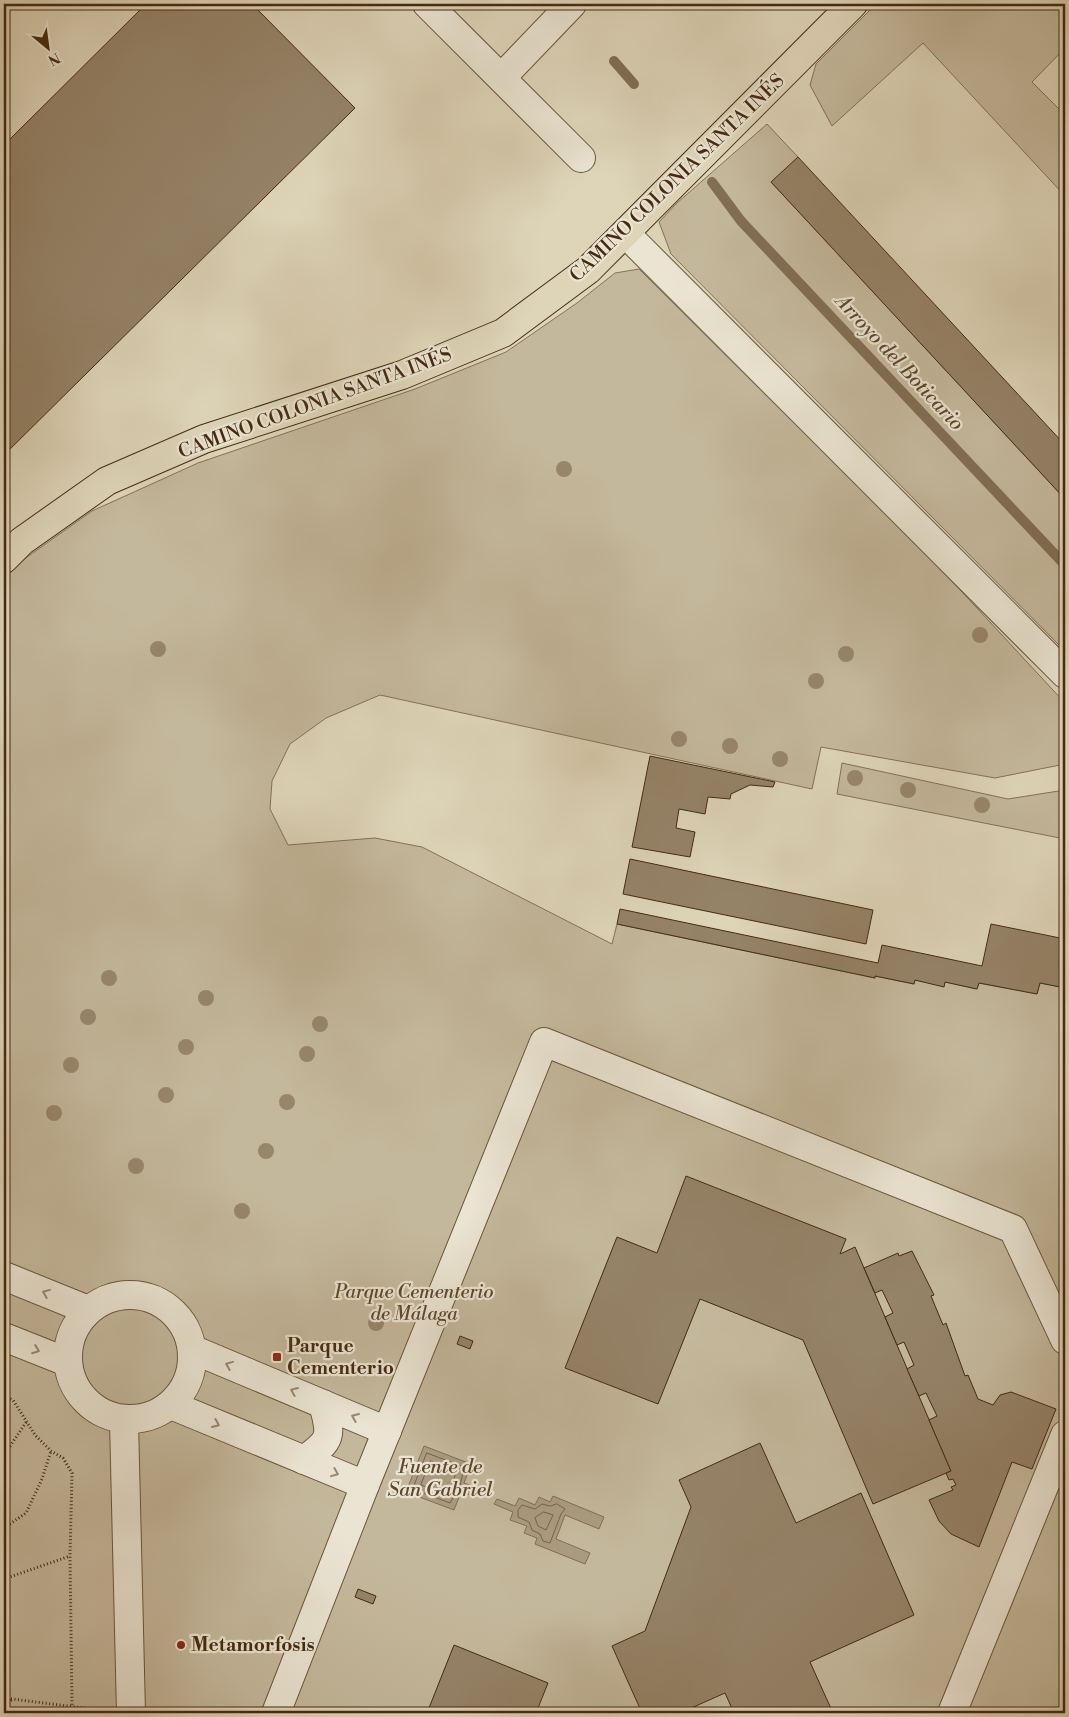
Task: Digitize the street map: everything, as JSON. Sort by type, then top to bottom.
[{"type":"main road","name":"CAMINO COLONIA SANTA INÉS","points":[[4,560],[22,541],[107,481],[204,439],[402,375],[503,333],[588,270],[626,234],[853,4]]},
{"type":"street","points":[[427,4],[581,158]]},
{"type":"street","points":[[502,77],[572,4]]},
{"type":"street","points":[[626,234],[1065,674]]},
{"type":"street","points":[[276,1713],[365,1485],[544,1042],[1013,1229],[1065,1340]]},
{"type":"street","points":[[4,1276],[88,1310]]},
{"type":"street","points":[[117,1296],[149,1297],[170,1308],[186,1327],[194,1350],[189,1380],[171,1405],[149,1417],[124,1421],[96,1411],[76,1390],[67,1362],[72,1334],[88,1310],[117,1296]]},
{"type":"street","points":[[4,1337],[67,1362]]},
{"type":"street","points":[[194,1350],[387,1431]]},
{"type":"street","points":[[304,1460],[324,1446],[330,1428],[322,1404]]},
{"type":"street","points":[[171,1405],[365,1485]]},
{"type":"street","points":[[119,1712],[124,1421]]},
{"type":"street","points":[[952,1713],[1065,1435]]},
{"type":"path","points":[[4,1396],[13,1400],[35,1435],[51,1451],[63,1458],[72,1473],[70,1556],[72,1706]]},
{"type":"path","points":[[4,1455],[27,1421]]},
{"type":"path","points":[[4,1528],[26,1514],[42,1479],[51,1451]]},
{"type":"path","points":[[4,1579],[70,1556]]},
{"type":"path","points":[[4,1698],[119,1712]]},
{"type":"path","points":[[4,1709],[12,1699]]},
{"type":"green space","points":[[876,4],[1065,4],[1065,48],[1032,82],[1065,115],[1065,196],[923,43],[832,126],[810,85],[816,64]]},
{"type":"green space","points":[[767,124],[798,157],[772,183],[1065,499],[1065,651],[671,254],[659,222],[677,203]]},
{"type":"green space","name":"Parque Cementerio de Málaga","points":[[639,269],[937,565],[1065,703],[1065,764],[995,778],[821,747],[812,789],[380,695],[326,718],[290,744],[272,781],[270,809],[288,845],[375,838],[422,847],[612,944],[617,924],[875,978],[875,976],[914,984],[915,980],[944,986],[945,982],[977,989],[979,983],[1037,994],[1040,983],[1065,988],[1065,1713],[4,1713],[4,580],[20,562],[92,511],[198,463],[415,389],[506,352],[577,303],[615,273]]},
{"type":"green space","points":[[842,763],[1008,799],[1065,790],[1065,839],[837,794]]},
{"type":"water","name":"Fuente de San Gabriel","points":[[424,1446],[471,1464],[464,1483],[477,1488],[474,1496],[461,1492],[454,1510],[406,1492]]},
{"type":"water","name":"Fuente de San Gabriel","points":[[553,1496],[604,1517],[599,1529],[565,1515],[556,1539],[590,1553],[585,1564],[535,1544],[537,1538],[524,1533],[527,1526],[510,1520],[513,1512],[494,1504],[497,1499],[515,1506],[519,1498],[535,1505],[539,1497],[550,1502]]},
{"type":"building","points":[[146,4],[252,4],[355,108],[4,455],[4,145]]},
{"type":"building","points":[[798,157],[1065,445],[1065,499],[771,182]]},
{"type":"building","points":[[650,756],[775,782],[773,787],[750,785],[731,794],[730,799],[708,797],[705,814],[679,809],[676,828],[695,832],[690,857],[632,847]]},
{"type":"building","points":[[630,859],[873,910],[866,944],[623,894]]},
{"type":"building","points":[[620,909],[878,963],[882,945],[982,966],[991,924],[1065,939],[1065,988],[1040,983],[1037,994],[979,983],[977,989],[945,982],[944,987],[915,980],[914,984],[875,976],[875,978],[617,924]]},
{"type":"building","points":[[686,1176],[846,1239],[840,1254],[855,1247],[951,1471],[873,1504],[803,1340],[700,1299],[658,1404],[565,1368],[617,1237],[657,1253]]},
{"type":"building","points":[[912,1251],[934,1295],[931,1296],[943,1325],[946,1323],[965,1376],[968,1375],[978,1399],[993,1405],[1000,1395],[1011,1392],[1056,1409],[1032,1469],[1012,1462],[979,1547],[951,1534],[939,1521],[929,1500],[953,1490],[951,1487],[956,1485],[953,1479],[949,1480],[946,1473],[951,1471],[929,1420],[937,1416],[926,1393],[919,1396],[907,1369],[914,1365],[904,1342],[897,1345],[885,1317],[893,1313],[882,1290],[875,1293],[864,1268],[898,1253],[899,1256]]},
{"type":"building","points":[[460,1336],[473,1341],[470,1349],[457,1344]]},
{"type":"building","points":[[760,1443],[796,1523],[861,1493],[914,1615],[810,1662],[833,1713],[734,1713],[725,1693],[680,1713],[642,1713],[612,1646],[645,1631],[691,1507],[679,1480]]},
{"type":"building","points":[[358,1589],[376,1596],[373,1604],[355,1597]]},
{"type":"building","points":[[454,1645],[548,1683],[536,1713],[427,1713]]},
{"type":"waterway","points":[[614,61],[634,84]]},
{"type":"waterway","name":"Arroyo del Boticario","points":[[712,182],[741,221],[1065,565]]},
{"type":"place","name":"Parque Cementerio","points":[[277,1357]]},
{"type":"place","name":"Metamorfosis","points":[[181,1645]]}]
